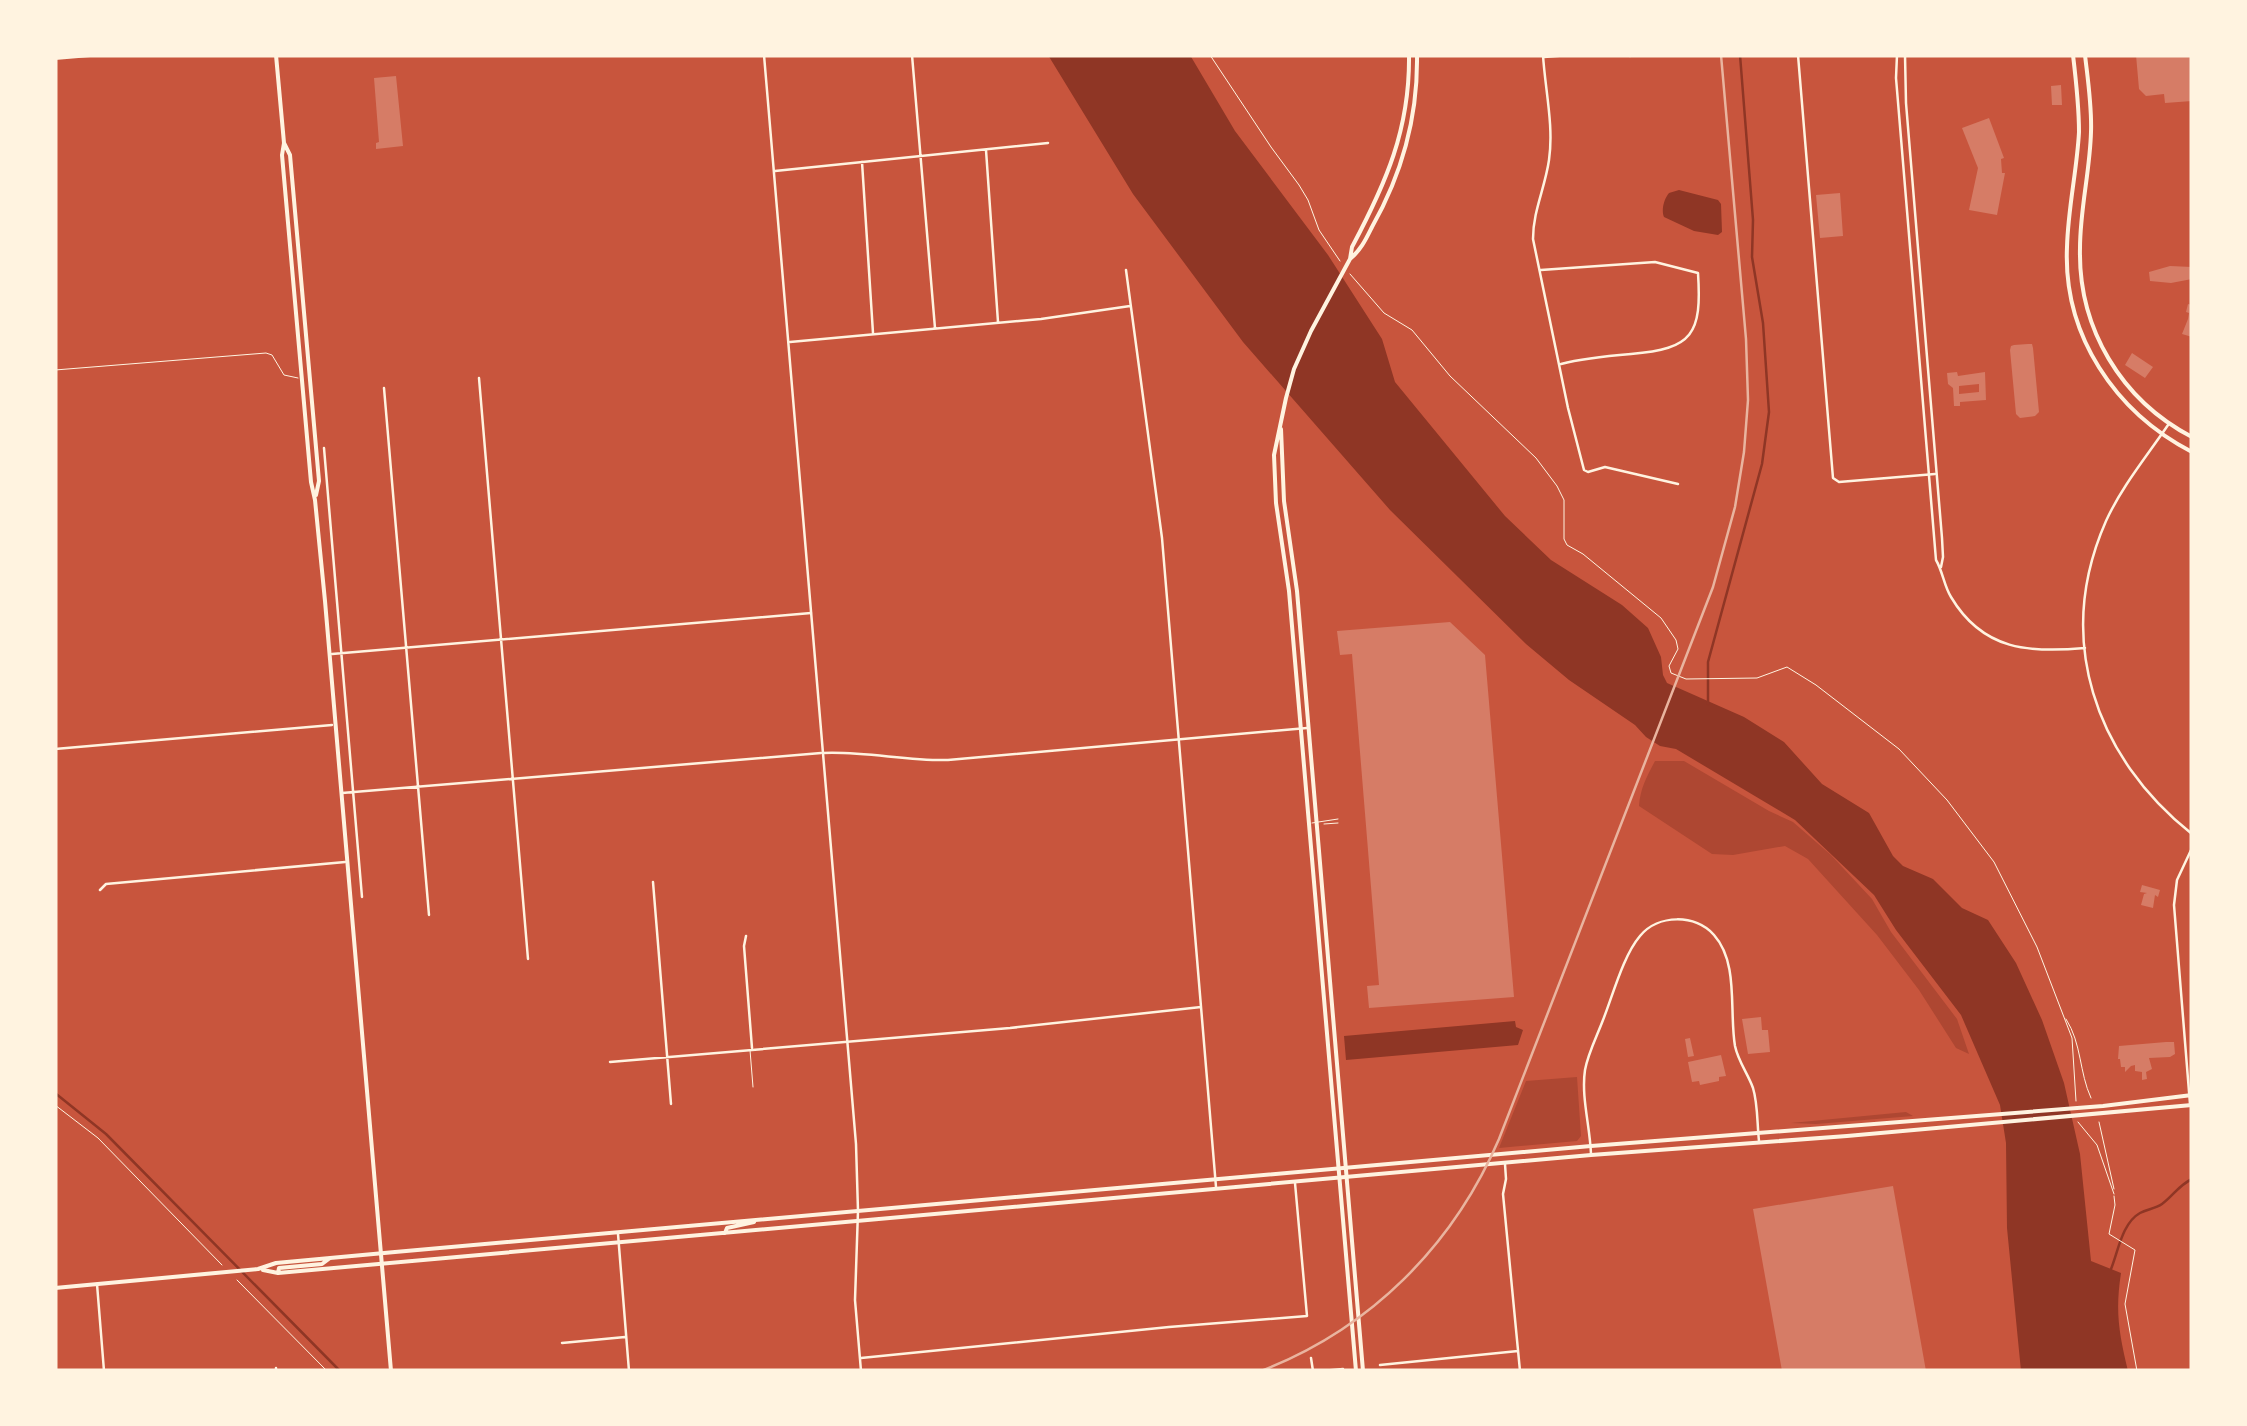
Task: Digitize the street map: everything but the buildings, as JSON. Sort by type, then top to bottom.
[{"type":"main road","points":[[55,58],[90,55]]},
{"type":"main road","points":[[276,55],[301,378],[330,654],[391,1371]]},
{"type":"main road","points":[[1356,1371],[1288,572],[1274,455],[1300,355],[1350,259],[1394,158],[1404,122],[1409,55]]},
{"type":"main road","points":[[1350,259],[1359,252],[1402,160],[1412,123],[1418,55]]},
{"type":"main road","points":[[2074,55],[2079,128],[2066,262],[2074,308],[2086,344],[2108,382],[2135,413],[2192,452]]},
{"type":"main road","points":[[2086,55],[2091,129],[2080,236],[2086,306],[2096,338],[2118,374],[2144,403],[2192,437]]},
{"type":"main road","points":[[284,143],[290,155],[302,289],[318,481],[315,500]]},
{"type":"main road","points":[[1382,188],[1390,191]]},
{"type":"main road","points":[[1281,419],[1282,488],[1296,578],[1319,823],[1364,1371]]},
{"type":"main road","points":[[1282,536],[1290,534]]},
{"type":"main road","points":[[1295,662],[1303,662]]},
{"type":"main road","points":[[1324,1014],[1332,1013]]},
{"type":"main road","points":[[55,1288],[381,1253],[2191,1096]]},
{"type":"main road","points":[[258,1269],[278,1273],[2191,1105]]},
{"type":"main road","points":[[725,1233],[727,1228],[764,1219]]},
{"type":"main road","points":[[278,1273],[280,1268],[322,1264],[330,1258]]},
{"type":"street","points":[[764,55],[848,1040],[858,1177],[855,1300],[861,1371]]},
{"type":"street","points":[[912,55],[935,329]]},
{"type":"street","points":[[1569,55],[1543,56],[1550,149],[1533,225],[1535,251],[1584,470],[1605,467],[1678,484]]},
{"type":"street","points":[[1798,55],[1835,480],[1936,474]]},
{"type":"street","points":[[1897,55],[1936,560],[1946,588],[1962,612],[1976,628],[1999,642],[2033,651],[2085,648]]},
{"type":"street","points":[[1906,55],[1905,90],[1944,558],[1941,568]]},
{"type":"street","points":[[774,171],[1048,144]]},
{"type":"street","points":[[986,149],[998,324]]},
{"type":"street","points":[[862,162],[873,334]]},
{"type":"street","points":[[1539,270],[1660,262],[1698,273],[1696,321],[1674,348],[1559,364]]},
{"type":"street","points":[[1126,270],[1160,520],[1216,1189]]},
{"type":"street","points":[[788,342],[998,324],[1131,306]]},
{"type":"street","points":[[479,378],[528,959]]},
{"type":"street","points":[[384,388],[429,915]]},
{"type":"street","points":[[2169,424],[2116,502],[2099,541],[2085,604],[2085,648],[2094,695],[2113,743],[2145,790],[2192,834]]},
{"type":"street","points":[[324,448],[362,897]]},
{"type":"street","points":[[330,654],[811,612]]},
{"type":"street","points":[[55,750],[336,725]]},
{"type":"street","points":[[342,793],[823,753],[948,760],[1309,728]]},
{"type":"street","points":[[2191,1105],[2174,905],[2177,880],[2192,848]]},
{"type":"street","points":[[100,890],[106,884],[348,862]]},
{"type":"street","points":[[653,882],[670,1104]]},
{"type":"street","points":[[1591,1155],[1584,1081],[1587,1060],[1631,950],[1643,932],[1668,920],[1690,920],[1710,930],[1723,947],[1735,1045],[1753,1088],[1759,1142]]},
{"type":"street","points":[[746,936],[751,1050]]},
{"type":"street","points":[[610,1062],[1010,1028],[1201,1007]]},
{"type":"street","points":[[1505,1164],[1503,1194],[1520,1371]]},
{"type":"street","points":[[860,1358],[1307,1316],[1295,1182]]},
{"type":"street","points":[[618,1232],[630,1371]]},
{"type":"street","points":[[97,1284],[104,1371]]},
{"type":"street","points":[[562,1343],[626,1336]]},
{"type":"street","points":[[1380,1365],[1518,1351]]},
{"type":"street","points":[[1311,1358],[1313,1371]]},
{"type":"street","points":[[1322,1371],[1343,1369]]},
{"type":"lane","points":[[55,370],[266,353],[284,375],[301,378]]},
{"type":"lane","points":[[1308,824],[1338,821]]},
{"type":"lane","points":[[751,1050],[754,1086]]},
{"type":"path","points":[[1210,55],[1300,185],[1328,246],[1352,278],[1384,313],[1412,330],[1450,376],[1536,458],[1564,500],[1567,545],[1661,618],[1678,649],[1669,666],[1671,672],[1686,680],[1757,678],[1788,667],[1899,749],[1947,800],[1994,862],[2037,947],[2078,1043],[2084,1084],[2093,1102]]},
{"type":"path","points":[[55,1105],[98,1138],[327,1371]]},
{"type":"path","points":[[2098,1119],[2115,1199],[2109,1230],[2112,1237],[2135,1250],[2126,1312],[2136,1371]]},
{"type":"shaded area","points":[[1048,55],[1190,55],[1235,131],[1328,255],[1382,339],[1395,382],[1505,516],[1551,560],[1622,605],[1648,628],[1667,683],[1744,717],[1784,742],[1822,784],[1869,813],[1893,856],[1903,866],[1933,879],[1962,908],[1988,920],[2016,963],[2064,1083],[2080,1154],[2091,1261],[2121,1273],[2119,1322],[2128,1371],[2021,1371],[2000,1105],[1961,1015],[1874,895],[1795,820],[1676,749],[1660,746],[1569,680],[1526,644],[1390,510],[1243,342],[1133,194]]},
{"type":"shaded area","points":[[1679,190],[1718,200],[1722,232],[1718,235],[1694,231],[1664,217],[1667,195]]},
{"type":"shaded area","points":[[1655,761],[1684,761],[1793,822],[1831,855],[1872,899],[1891,932],[1957,1019],[1969,1054],[1956,1048],[1877,935],[1808,859],[1785,846],[1733,855],[1712,854],[1639,806],[1642,788]]},
{"type":"shaded area","points":[[1515,1021],[1516,1027],[1523,1030],[1518,1045],[1346,1060],[1344,1036]]},
{"type":"shaded area","points":[[1577,1077],[1581,1136],[1577,1141],[1499,1148],[1526,1081]]},
{"type":"shaded area","points":[[1906,1112],[1913,1116],[1791,1123]]},
{"type":"waterway","points":[[1708,704],[1708,662],[1762,464],[1769,412],[1763,323],[1752,257],[1753,220],[1740,55]]},
{"type":"waterway","points":[[55,1093],[106,1134],[340,1371]]},
{"type":"waterway","points":[[2111,1269],[2134,1218],[2162,1204],[2192,1179]]},
{"type":"railway","points":[[1261,1371],[1338,1332],[1404,1279],[1458,1214],[1480,1178],[1499,1139],[1713,587],[1735,507],[1748,400],[1721,55]]}]
